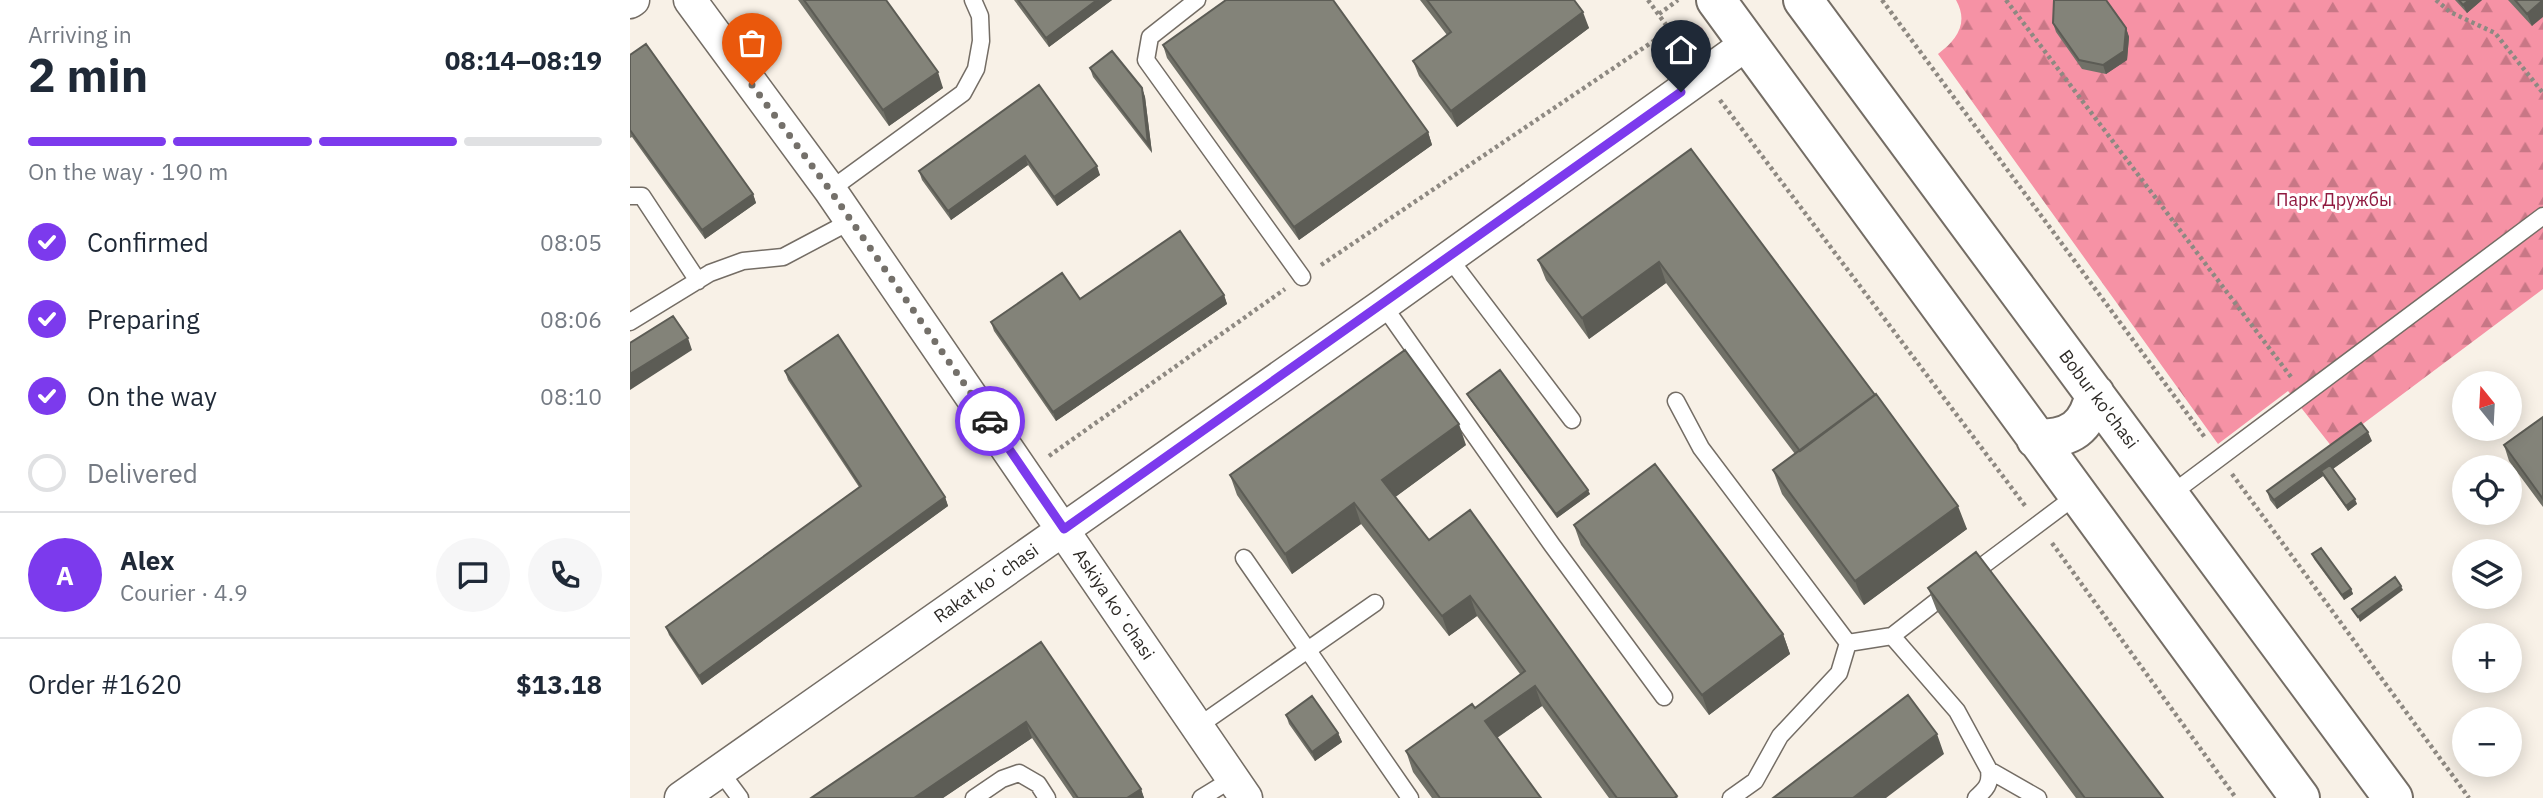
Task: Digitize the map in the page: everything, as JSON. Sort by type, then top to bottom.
[{"type":"main road","points":[[1716,0],[2300,798]]},
{"type":"main road","name":"Bobur ko'chasi","points":[[1803,0],[2393,798]]},
{"type":"main road","points":[[2036,439],[2057,439],[2077,429],[2090,414],[2095,394]]},
{"type":"street","name":"Askiya koʻchasi","points":[[690,0],[830,190],[1239,788]]},
{"type":"street","name":"Rakat koʻchasi","points":[[681,798],[1383,305],[1748,43]]},
{"type":"lane","points":[[830,190],[963,93],[976,69],[981,41],[980,16],[973,0]]},
{"type":"lane","points":[[1197,0],[1150,37],[1146,60],[1302,277]]},
{"type":"lane","points":[[630,196],[642,196],[698,281]]},
{"type":"lane","points":[[2170,495],[2543,216]]},
{"type":"lane","points":[[630,322],[698,281],[743,261],[783,257],[851,221]]},
{"type":"lane","points":[[1449,258],[1572,420]]},
{"type":"lane","points":[[1383,305],[1552,545],[1664,697]]},
{"type":"lane","points":[[1676,401],[1701,448],[1847,643]]},
{"type":"lane","points":[[1847,643],[1892,636],[2077,495]]},
{"type":"lane","points":[[1244,558],[1410,798]]},
{"type":"lane","points":[[1197,727],[1375,603]]},
{"type":"lane","points":[[1892,636],[1957,711],[1989,770],[2038,798]]},
{"type":"lane","points":[[1731,798],[1755,781],[1780,736],[1839,673],[1847,643]]},
{"type":"lane","points":[[1976,798],[1987,789],[1989,770]]},
{"type":"lane","points":[[720,771],[740,798]]},
{"type":"lane","points":[[974,798],[1002,779],[1019,773],[1038,784],[1047,798]]},
{"type":"lane","points":[[1201,798],[1239,788]]},
{"type":"path","points":[[1648,0],[1702,76],[2038,523],[2236,798]]},
{"type":"path","points":[[1659,14],[1678,0]]},
{"type":"path","points":[[1882,0],[2469,798]]},
{"type":"path","points":[[2006,0],[2304,395]]},
{"type":"path","points":[[2436,0],[2450,12],[2495,33],[2543,93]]},
{"type":"path","points":[[1025,473],[1302,277],[1670,30]]},
{"type":"green space","name":"Парк Дружбы","points":[[1956,0],[2543,0],[2543,289],[2332,447],[2288,391],[2218,444],[1938,54],[1951,43],[1961,24],[1960,8]]},
{"type":"building","points":[[804,0],[886,0],[938,72],[883,110]]},
{"type":"building","points":[[1018,0],[1097,0],[1046,38]]},
{"type":"building","points":[[1226,0],[1333,0],[1428,132],[1294,227],[1163,45]]},
{"type":"building","points":[[1427,0],[1574,0],[1583,12],[1451,111],[1413,61],[1451,32]]},
{"type":"building","points":[[2054,0],[2106,0],[2126,28],[2124,51],[2103,65],[2079,60],[2053,23]]},
{"type":"building","points":[[2515,0],[2543,0],[2527,14]]},
{"type":"building","points":[[646,44],[753,194],[702,230],[630,130],[630,55]]},
{"type":"building","points":[[1112,51],[1142,88],[1148,144],[1090,68]]},
{"type":"building","points":[[1039,85],[1097,166],[1054,197],[1025,156],[948,211],[919,171]]},
{"type":"building","points":[[1691,149],[1875,395],[1800,451],[1659,262],[1582,318],[1538,260]]},
{"type":"building","points":[[1180,231],[1224,295],[1053,412],[991,322],[1062,273],[1080,299]]},
{"type":"building","points":[[673,316],[688,338],[630,374],[630,343]]},
{"type":"building","points":[[838,335],[945,497],[699,676],[666,627],[861,486],[785,371]]},
{"type":"building","points":[[1405,350],[1459,424],[1382,480],[1429,540],[1470,510],[1677,796],[1674,798],[1617,798],[1535,686],[1485,721],[1541,798],[1440,798],[1406,751],[1472,704],[1475,708],[1525,671],[1470,596],[1442,616],[1354,503],[1285,554],[1230,475]]},
{"type":"building","points":[[1500,370],[1588,490],[1556,514],[1467,394]]},
{"type":"building","points":[[1876,394],[1958,506],[1855,581],[1773,470]]},
{"type":"building","points":[[2543,417],[2543,499],[2522,470],[2522,455],[2511,455],[2504,445],[2510,441],[2522,441],[2522,432]]},
{"type":"building","points":[[2361,423],[2368,432],[2274,500],[2267,491]]},
{"type":"building","points":[[1655,464],[1783,634],[1702,695],[1574,525]]},
{"type":"building","points":[[2330,465],[2355,499],[2346,506],[2321,471]]},
{"type":"building","points":[[2321,548],[2351,589],[2342,595],[2312,554]]},
{"type":"building","points":[[1976,552],[2163,798],[2085,798],[1928,588]]},
{"type":"building","points":[[2395,577],[2401,586],[2358,617],[2352,609]]},
{"type":"building","points":[[1041,642],[1141,789],[1127,798],[1078,798],[1026,722],[914,798],[811,798]]},
{"type":"building","points":[[1908,695],[1937,734],[1853,798],[1773,798]]},
{"type":"building","points":[[1312,696],[1338,733],[1312,752],[1286,715]]},
{"type":"way so far","points":[[752,85],[830,190],[990,421]]},
{"type":"route","points":[[990,421],[1064,529],[1681,92]]}]
